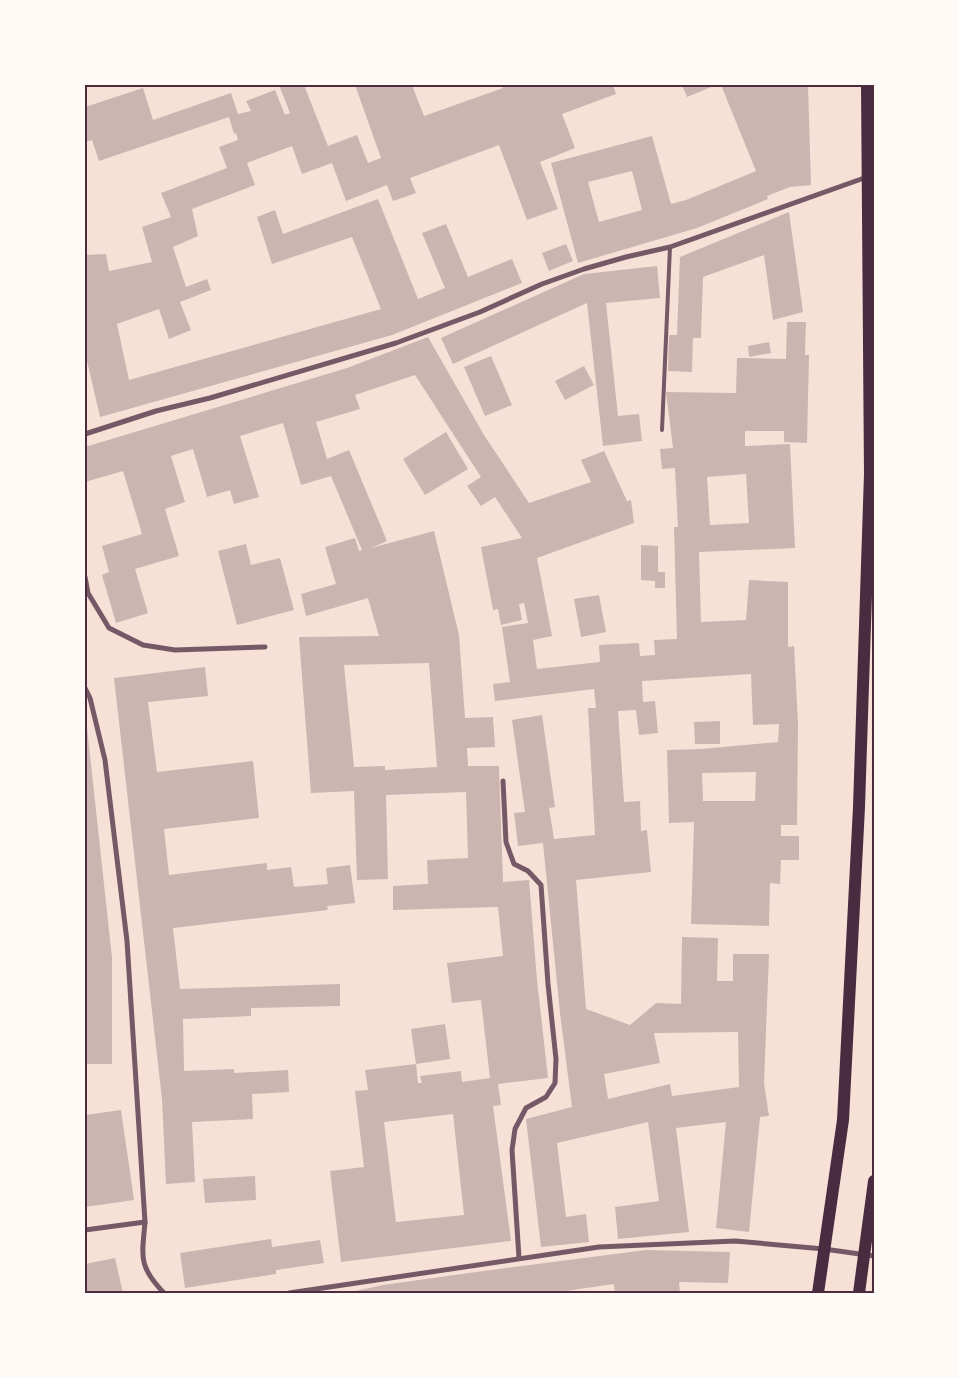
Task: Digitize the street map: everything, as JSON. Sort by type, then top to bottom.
[{"type":"main road","points":[[818,1293],[843,1120],[859,808],[870,474],[867,85]]},
{"type":"main road","points":[[859,1293],[869,1255],[874,1181]]},
{"type":"street","points":[[85,434],[156,410],[210,398],[396,343],[480,312],[542,284],[576,272],[626,257],[670,248],[869,177]]},
{"type":"street","points":[[85,577],[88,593],[109,628],[143,645],[176,650],[266,646]]},
{"type":"street","points":[[85,688],[90,698],[105,760],[128,941],[145,1222],[142,1262],[152,1281],[164,1293]]},
{"type":"street","points":[[503,781],[506,842],[514,864],[528,871],[541,885],[556,1060],[556,1083],[546,1097],[526,1108],[515,1129],[512,1150],[519,1258]]},
{"type":"street","points":[[85,1230],[145,1222]]},
{"type":"street","points":[[289,1293],[600,1247],[735,1241],[869,1255]]},
{"type":"lane","points":[[662,430],[670,248]]},
{"type":"building","points":[[279,85],[304,85],[328,146],[357,135],[368,163],[381,158],[355,85],[412,85],[424,116],[503,88],[503,85],[613,85],[616,94],[562,114],[575,148],[540,162],[558,209],[527,220],[499,145],[410,178],[416,193],[393,201],[387,185],[346,201],[332,163],[302,174],[292,146],[247,163],[255,185],[192,209],[198,236],[173,247],[186,287],[207,279],[211,290],[180,302],[191,330],[169,339],[159,309],[117,324],[129,380],[381,309],[352,237],[272,264],[257,217],[275,210],[283,234],[378,199],[418,299],[445,288],[422,233],[446,224],[468,277],[512,259],[522,283],[392,335],[100,417],[85,352],[85,255],[106,254],[109,271],[152,262],[142,227],[171,217],[161,193],[227,168],[219,147],[238,140],[236,133],[234,134],[229,117],[99,161],[92,140],[85,142],[85,107],[143,88],[153,120],[231,93],[238,114],[251,111],[246,101],[275,90],[285,115],[290,113]]},
{"type":"building","points":[[682,85],[716,85],[687,97]]},
{"type":"building","points":[[721,85],[808,85],[811,185],[790,187],[767,196],[768,199],[697,228],[578,263],[551,163],[652,136],[671,204],[686,200],[756,171]],"holes":[[[632,171],[642,210],[599,222],[588,182]]]},
{"type":"building","points":[[789,212],[803,312],[773,320],[764,255],[703,277],[701,338],[693,338],[692,372],[668,371],[669,335],[677,335],[680,257]]},
{"type":"building","points":[[566,244],[573,261],[549,271],[542,253]]},
{"type":"building","points":[[657,266],[660,298],[606,303],[618,416],[639,414],[642,441],[603,446],[587,303],[453,364],[441,338],[584,274]]},
{"type":"building","points":[[787,322],[806,322],[805,355],[809,355],[807,443],[784,442],[784,431],[745,431],[745,446],[790,444],[795,548],[699,552],[701,622],[746,620],[749,580],[788,582],[788,647],[794,646],[798,723],[797,825],[781,825],[781,836],[799,836],[799,860],[781,860],[780,884],[770,883],[769,926],[691,924],[694,822],[669,823],[667,750],[778,742],[779,724],[753,725],[751,674],[642,681],[643,702],[655,701],[658,733],[639,735],[636,710],[618,711],[624,802],[640,801],[641,831],[647,830],[651,872],[576,880],[586,1009],[630,1025],[656,1003],[681,1004],[682,937],[718,938],[717,981],[733,981],[733,954],[769,954],[764,1083],[769,1116],[760,1117],[749,1232],[716,1228],[726,1122],[676,1128],[689,1232],[618,1239],[615,1207],[659,1201],[648,1122],[557,1143],[566,1217],[586,1214],[589,1242],[541,1247],[526,1119],[572,1107],[560,1013],[543,843],[518,846],[514,813],[525,812],[512,720],[542,715],[555,807],[549,808],[554,839],[595,835],[588,708],[596,708],[594,689],[495,701],[493,684],[510,682],[502,627],[528,623],[524,603],[519,604],[522,620],[501,625],[498,609],[493,610],[481,547],[522,538],[495,497],[481,506],[467,486],[481,477],[415,375],[355,395],[360,409],[316,422],[327,459],[349,450],[387,541],[371,548],[434,531],[459,635],[465,718],[493,717],[495,747],[467,748],[468,766],[499,766],[503,882],[529,880],[537,980],[548,1078],[498,1084],[501,1105],[493,1106],[511,1241],[341,1262],[330,1171],[364,1167],[355,1091],[368,1090],[365,1070],[416,1064],[418,1083],[422,1083],[420,1076],[461,1071],[462,1082],[490,1078],[481,1000],[452,1003],[447,963],[503,956],[498,907],[393,910],[393,886],[428,884],[427,860],[468,858],[466,792],[386,795],[388,879],[357,880],[354,791],[311,793],[299,637],[379,636],[368,598],[306,616],[301,594],[336,584],[325,547],[355,538],[359,551],[362,550],[331,476],[301,485],[283,423],[240,436],[259,497],[234,504],[230,490],[207,497],[193,449],[171,456],[185,502],[165,509],[179,556],[135,569],[148,613],[116,623],[102,575],[109,572],[102,546],[142,534],[123,471],[85,482],[85,447],[347,368],[428,337],[484,435],[529,503],[591,482],[581,460],[604,451],[627,501],[631,500],[634,523],[537,558],[552,636],[533,640],[537,669],[600,662],[599,645],[639,643],[640,656],[655,655],[654,640],[677,639],[674,527],[678,527],[675,468],[662,469],[660,449],[673,448],[666,392],[736,393],[737,358],[786,359]],"holes":[[[746,474],[749,523],[710,525],[707,477]],[[429,663],[437,767],[385,770],[385,766],[354,767],[344,665]],[[756,772],[755,801],[703,801],[702,773]],[[738,1032],[739,1087],[672,1096],[670,1084],[608,1099],[604,1074],[660,1063],[654,1033]],[[453,1114],[464,1215],[396,1222],[384,1122]]]},
{"type":"building","points":[[769,342],[771,353],[749,357],[748,346]]},
{"type":"building","points":[[491,356],[512,405],[485,416],[464,367]]},
{"type":"building","points":[[584,366],[594,385],[565,400],[555,381]]},
{"type":"building","points":[[446,432],[468,469],[425,495],[403,459]]},
{"type":"building","points":[[246,544],[251,565],[280,558],[294,610],[237,625],[218,551]]},
{"type":"building","points":[[641,545],[658,546],[658,572],[665,572],[665,588],[655,588],[655,581],[641,580]]},
{"type":"building","points":[[599,595],[606,632],[581,637],[574,599]]},
{"type":"building","points":[[205,667],[208,696],[148,702],[157,772],[253,761],[259,818],[164,829],[169,875],[267,863],[267,870],[291,867],[294,887],[328,884],[326,868],[350,865],[355,903],[327,906],[328,910],[173,928],[180,989],[340,984],[340,1006],[251,1008],[251,1016],[183,1019],[184,1071],[234,1069],[234,1073],[288,1070],[289,1092],[252,1094],[253,1119],[192,1122],[195,1182],[166,1184],[162,1099],[114,678]]},
{"type":"building","points":[[85,718],[112,958],[112,1064],[85,1064]]},
{"type":"building","points":[[720,721],[720,744],[695,744],[694,722]]},
{"type":"building","points":[[445,1024],[450,1059],[416,1064],[411,1029]]},
{"type":"building","points":[[121,1110],[134,1200],[85,1207],[85,1115]]},
{"type":"building","points":[[255,1176],[256,1200],[205,1203],[203,1179]]},
{"type":"building","points":[[271,1239],[272,1247],[320,1240],[324,1263],[276,1270],[276,1274],[185,1288],[180,1253]]},
{"type":"building","points":[[646,1250],[730,1252],[728,1283],[679,1282],[680,1293],[615,1293],[614,1284],[552,1293],[346,1293],[383,1285]]},
{"type":"building","points":[[115,1258],[123,1293],[85,1293],[85,1264]]}]
